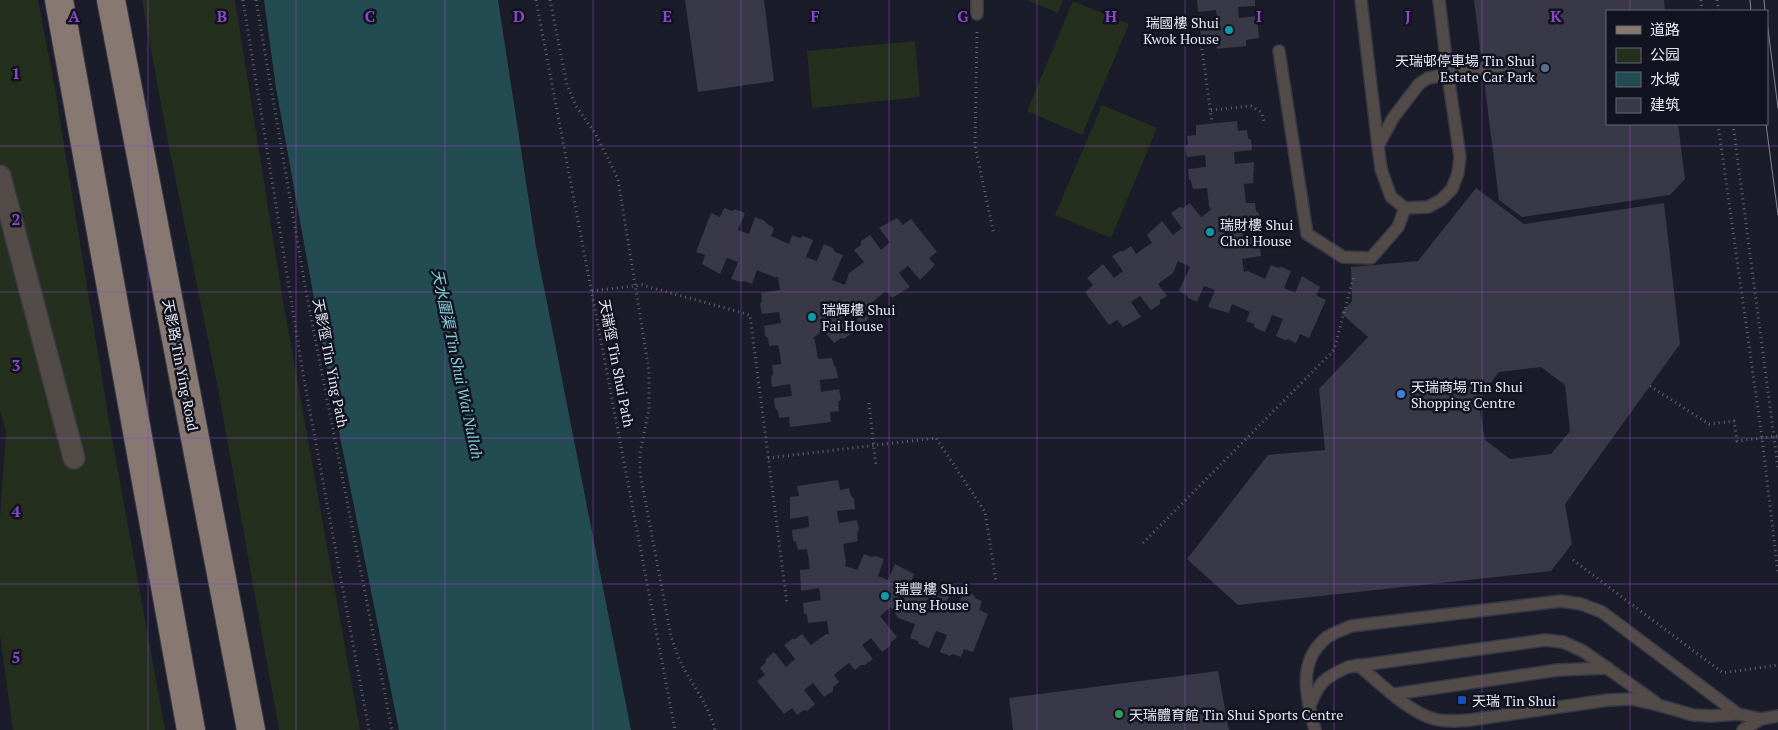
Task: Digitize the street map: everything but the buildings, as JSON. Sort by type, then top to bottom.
[{"type":"main road","points":[[59,0],[191,730]]},
{"type":"main road","name":"天影路 Tin Ying Road","points":[[111,0],[251,730]]},
{"type":"street","points":[[0,176],[74,458]]},
{"type":"lane","points":[[976,0],[978,14]]},
{"type":"lane","points":[[1361,0],[1381,170],[1391,197],[1405,208],[1428,207],[1441,200],[1452,190],[1458,173],[1460,157],[1439,0]]},
{"type":"lane","points":[[1279,51],[1307,234],[1343,257],[1371,258],[1398,227],[1405,208]]},
{"type":"lane","points":[[1378,146],[1393,118],[1419,84],[1428,78],[1521,62]]},
{"type":"lane","points":[[1315,730],[1305,679],[1311,656],[1326,638],[1350,626],[1561,601],[1581,604],[1602,612],[1738,714]]},
{"type":"lane","points":[[1309,706],[1316,690],[1326,677],[1348,667],[1545,640],[1563,642],[1583,651],[1658,705]]},
{"type":"lane","points":[[1358,665],[1414,710],[1434,719],[1456,721],[1608,700],[1632,699],[1693,715],[1738,714],[1761,719]]},
{"type":"lane","points":[[1394,694],[1558,670],[1608,668]]},
{"type":"lane","points":[[1743,730],[1761,719],[1778,716]]},
{"type":"path","points":[[243,0],[303,374],[369,730]]},
{"type":"path","name":"天影徑 Tin Ying Path","points":[[256,0],[307,297],[392,730]]},
{"type":"path","name":"天瑞徑 Tin Shui Path","points":[[536,0],[675,730]]},
{"type":"path","points":[[550,0],[567,85],[576,106],[595,133],[618,179],[649,371],[649,409],[640,453],[640,473],[671,636],[680,662],[697,689],[715,730]]},
{"type":"path","points":[[978,14],[975,146],[994,235]]},
{"type":"path","points":[[1202,48],[1212,123]]},
{"type":"path","points":[[1211,110],[1251,106],[1261,112],[1264,121]]},
{"type":"path","points":[[1718,125],[1762,438],[1778,573]]},
{"type":"path","points":[[1733,125],[1776,436],[1778,468]]},
{"type":"path","points":[[1143,543],[1334,350],[1358,258]]},
{"type":"path","points":[[592,292],[642,285],[750,315],[787,604]]},
{"type":"path","points":[[1650,386],[1709,424],[1734,421],[1737,441],[1776,436]]},
{"type":"path","points":[[869,403],[876,466]]},
{"type":"path","points":[[768,458],[936,438],[986,512],[996,582]]},
{"type":"path","points":[[1572,560],[1723,673],[1778,665]]},
{"type":"green space","points":[[0,0],[38,0],[55,89],[110,427],[165,730],[13,730],[0,635],[0,517],[6,432],[0,411]]},
{"type":"green space","points":[[142,0],[235,0],[283,301],[360,730],[279,730],[219,394],[166,132]]},
{"type":"green space","points":[[1027,0],[1063,0],[1058,13]]},
{"type":"green space","points":[[1073,1],[1129,24],[1082,135],[1027,111]]},
{"type":"green space","points":[[915,41],[920,97],[812,108],[807,51]]},
{"type":"green space","points":[[1102,105],[1157,128],[1111,238],[1055,215]]},
{"type":"water","name":"天水圍渠 Tin Shui Wai Nullah","points":[[264,0],[498,0],[536,247],[631,730],[399,730],[330,387],[276,88]]},
{"type":"tram line","points":[[1750,0],[1751,10]]},
{"type":"tram line","points":[[1764,0],[1765,10]]},
{"type":"tram line","points":[[1768,29],[1778,108]]},
{"type":"tram line","points":[[1766,125],[1778,215]]},
{"type":"place","name":"瑞國樓 Shui Kwok House","points":[[1229,30]]},
{"type":"place","name":"天瑞邨停車場 Tin Shui Estate Car Park","points":[[1545,68]]},
{"type":"place","name":"瑞財樓 Shui Choi House","points":[[1210,232]]},
{"type":"place","name":"瑞輝樓 Shui Fai House","points":[[812,317]]},
{"type":"place","name":"天瑞商場 Tin Shui Shopping Centre","points":[[1401,394]]},
{"type":"place","name":"瑞豐樓 Shui Fung House","points":[[885,596]]},
{"type":"place","name":"天瑞 Tin Shui","points":[[1462,700]]},
{"type":"place","name":"天瑞體育館 Tin Shui Sports Centre","points":[[1119,714]]}]
